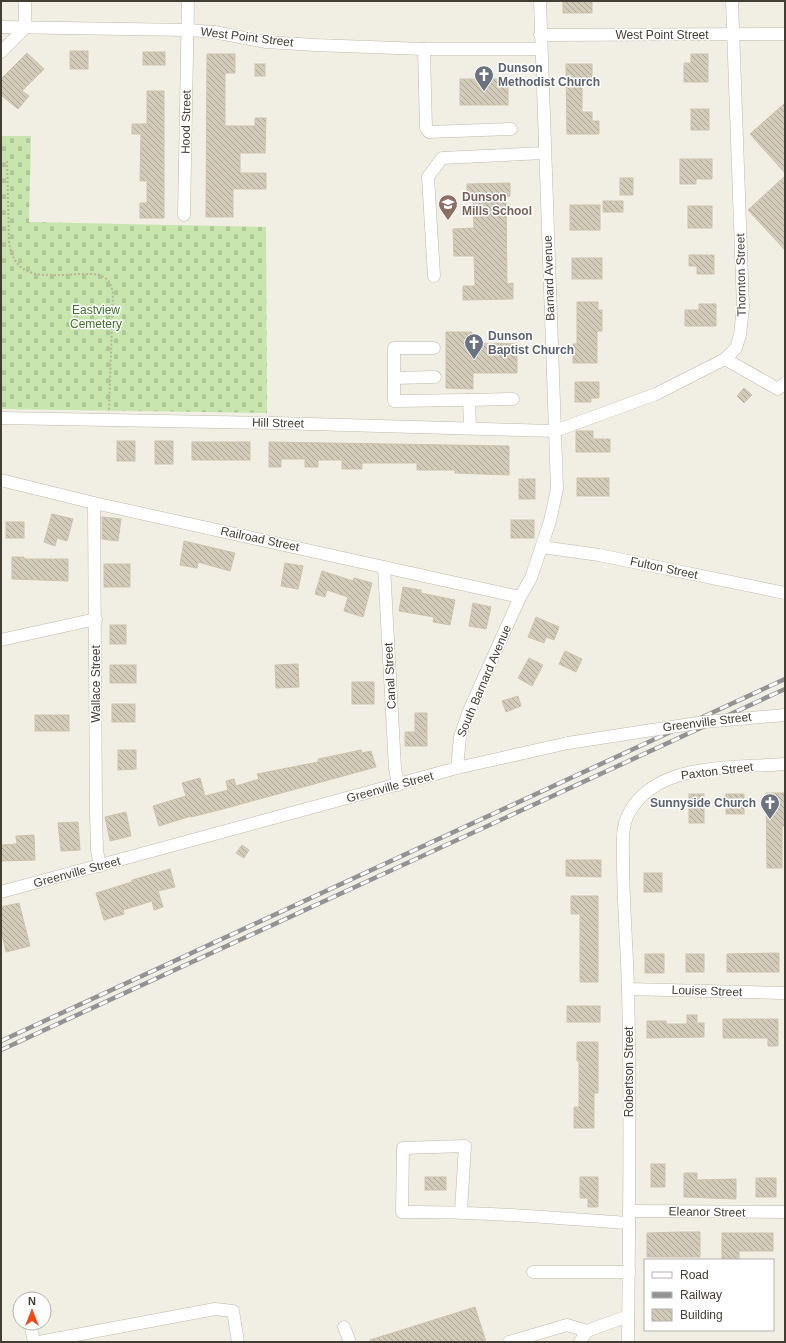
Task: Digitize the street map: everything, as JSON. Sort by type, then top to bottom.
[{"type":"street","points":[[1,52],[25,28],[25,1]]},
{"type":"street","name":"Hood Street","points":[[184,215],[188,1]]},
{"type":"street","name":"Barnard Avenue","points":[[520,597],[531,578],[542,546],[557,489],[540,49],[540,1]]},
{"type":"street","name":"Thornton Street","points":[[555,431],[656,394],[725,359],[736,348],[740,335],[743,307],[732,1]]},
{"type":"street","name":"West Point Street","points":[[1,27],[188,30],[214,32],[266,42],[424,49],[540,49]]},
{"type":"street","name":"West Point Street","points":[[540,35],[785,34]]},
{"type":"street","points":[[424,49],[426,128],[429,132],[511,129]]},
{"type":"street","points":[[434,276],[428,177],[442,158],[544,153]]},
{"type":"street","points":[[434,348],[394,348],[394,401],[512,398]]},
{"type":"street","points":[[725,359],[778,389],[785,383]]},
{"type":"street","points":[[394,378],[435,377]]},
{"type":"street","points":[[469,400],[470,428]]},
{"type":"street","name":"Hill Street","points":[[1,418],[555,431]]},
{"type":"street","name":"Railroad Street","points":[[1,480],[94,503],[520,597]]},
{"type":"street","name":"Wallace Street","points":[[94,503],[96,619],[96,812],[97,850],[100,866]]},
{"type":"street","name":"Fulton Street","points":[[542,546],[599,555],[785,593]]},
{"type":"street","name":"Canal Street","points":[[384,566],[395,768],[398,785]]},
{"type":"street","name":"South Barnard Avenue","points":[[457,768],[460,737],[468,713],[520,597]]},
{"type":"street","points":[[1,640],[96,619]]},
{"type":"street","name":"Greenville Street","points":[[1,892],[457,768],[568,743],[704,722],[785,715]]},
{"type":"street","name":"Paxton Street","points":[[634,805],[650,790],[663,781],[680,774],[727,767],[785,764]]},
{"type":"street","name":"Robertson Street","points":[[628,1342],[628,989],[623,877],[624,828],[627,817],[634,805]]},
{"type":"street","name":"Louise Street","points":[[628,989],[785,993]]},
{"type":"street","name":"Eleanor Street","points":[[462,1212],[465,1146],[403,1148],[402,1212],[462,1212],[494,1215],[629,1217],[785,1212]]},
{"type":"street","points":[[533,1272],[629,1272]]},
{"type":"street","points":[[39,1342],[215,1309],[233,1311],[238,1342]]},
{"type":"street","points":[[580,1342],[587,1331],[628,1316]]},
{"type":"street","points":[[509,1342],[567,1324],[587,1331]]},
{"type":"street","points":[[344,1327],[350,1342]]},
{"type":"street","points":[[32,1331],[34,1342]]},
{"type":"path","points":[[7,161],[10,252],[17,264],[26,271],[35,274],[92,274],[106,278],[111,284],[113,294],[109,420]]},
{"type":"green space","name":"Eastview Cemetery","points":[[1,136],[31,136],[29,222],[266,227],[267,413],[1,409]]},
{"type":"building","points":[[563,1],[592,1],[592,13],[563,13]]},
{"type":"building","points":[[70,51],[88,51],[88,69],[70,69]]},
{"type":"building","points":[[143,52],[165,52],[165,65],[143,65]]},
{"type":"building","points":[[27,53],[44,69],[22,91],[29,96],[18,109],[1,95],[1,79]]},
{"type":"building","points":[[207,54],[235,54],[235,73],[225,73],[225,126],[255,126],[255,118],[266,118],[265,153],[240,153],[240,173],[266,173],[266,189],[233,189],[233,217],[206,217]]},
{"type":"building","points":[[691,54],[708,54],[708,82],[684,82],[684,63],[691,63]]},
{"type":"building","points":[[255,64],[265,64],[265,76],[255,76]]},
{"type":"building","points":[[566,64],[592,64],[592,83],[582,83],[582,112],[592,112],[592,121],[599,121],[599,134],[567,134]]},
{"type":"building","name":"Dunson Methodist Church","points":[[460,79],[508,79],[508,105],[460,105]]},
{"type":"building","points":[[147,91],[164,91],[164,218],[140,218],[140,203],[147,203],[147,181],[140,181],[141,134],[132,134],[132,124],[147,124]]},
{"type":"building","points":[[785,103],[785,173],[750,134]]},
{"type":"building","points":[[691,109],[709,109],[709,130],[691,130]]},
{"type":"building","points":[[680,159],[712,159],[712,179],[696,179],[696,184],[680,184]]},
{"type":"building","points":[[785,176],[785,250],[748,210]]},
{"type":"building","points":[[620,178],[633,178],[633,195],[620,195]]},
{"type":"building","points":[[510,183],[510,196],[506,197],[507,284],[513,283],[513,299],[463,300],[463,286],[475,286],[474,256],[454,256],[453,229],[474,228],[473,198],[467,198],[467,184]]},
{"type":"building","points":[[603,201],[623,201],[623,212],[603,212]]},
{"type":"building","points":[[570,205],[600,205],[600,230],[570,230]]},
{"type":"building","points":[[688,206],[712,206],[712,228],[688,228]]},
{"type":"building","points":[[689,255],[714,255],[714,274],[697,274],[697,266],[689,266]]},
{"type":"building","points":[[572,258],[602,258],[602,279],[572,279]]},
{"type":"building","points":[[577,302],[598,302],[598,310],[602,310],[602,331],[597,331],[597,363],[573,363],[573,344],[577,344]]},
{"type":"building","points":[[699,304],[716,304],[716,326],[685,326],[685,310],[699,310]]},
{"type":"building","name":"Dunson Baptist Church","points":[[446,332],[472,332],[472,343],[517,344],[517,373],[473,373],[473,389],[446,388]]},
{"type":"building","points":[[575,382],[599,382],[599,398],[591,398],[591,402],[575,402]]},
{"type":"building","points":[[744,388],[752,395],[744,403],[737,396]]},
{"type":"building","points":[[576,431],[593,431],[593,439],[610,439],[610,452],[576,452]]},
{"type":"building","points":[[117,441],[135,441],[135,461],[117,461]]},
{"type":"building","points":[[155,441],[173,441],[173,464],[155,464]]},
{"type":"building","points":[[192,442],[250,442],[250,460],[192,460]]},
{"type":"building","points":[[269,442],[509,446],[509,475],[455,473],[455,470],[417,470],[417,463],[362,463],[362,469],[342,469],[342,460],[318,460],[318,467],[305,467],[305,459],[281,459],[281,467],[269,467]]},
{"type":"building","points":[[577,478],[609,478],[609,496],[577,496]]},
{"type":"building","points":[[519,479],[535,479],[535,499],[519,499]]},
{"type":"building","points":[[52,514],[73,519],[67,541],[57,538],[55,546],[44,542]]},
{"type":"building","points":[[102,517],[121,519],[118,541],[102,539]]},
{"type":"building","points":[[511,520],[534,520],[534,538],[511,538]]},
{"type":"building","points":[[6,522],[24,522],[24,538],[6,538]]},
{"type":"building","points":[[184,541],[235,553],[230,571],[198,562],[197,568],[180,565]]},
{"type":"building","points":[[12,557],[24,557],[24,559],[68,559],[68,581],[12,579]]},
{"type":"building","points":[[285,563],[303,566],[298,589],[281,586]]},
{"type":"building","points":[[104,564],[130,564],[130,587],[104,587]]},
{"type":"building","points":[[322,571],[353,581],[354,578],[372,583],[363,617],[344,611],[348,597],[327,590],[325,597],[315,594]]},
{"type":"building","points":[[403,587],[421,590],[421,593],[455,600],[450,625],[433,622],[434,617],[399,611]]},
{"type":"building","points":[[473,603],[491,607],[486,629],[469,626]]},
{"type":"building","points":[[536,617],[559,627],[554,640],[546,637],[544,643],[528,637]]},
{"type":"building","points":[[110,625],[126,625],[126,644],[110,644]]},
{"type":"building","points":[[565,651],[582,659],[576,672],[559,664]]},
{"type":"building","points":[[529,658],[543,665],[532,686],[518,678]]},
{"type":"building","points":[[298,664],[299,687],[276,688],[275,665]]},
{"type":"building","points":[[110,665],[136,665],[136,683],[110,683]]},
{"type":"building","points":[[352,682],[374,682],[374,704],[352,704]]},
{"type":"building","points":[[518,696],[521,706],[506,712],[502,701]]},
{"type":"building","points":[[112,704],[135,704],[135,722],[112,722]]},
{"type":"building","points":[[415,713],[427,713],[427,746],[405,746],[405,732],[415,732]]},
{"type":"building","points":[[35,715],[69,715],[69,731],[35,731]]},
{"type":"building","points":[[118,750],[136,750],[136,769],[118,770]]},
{"type":"building","points":[[361,750],[362,753],[371,751],[376,767],[223,809],[191,816],[159,826],[153,806],[186,796],[182,783],[200,778],[205,796],[228,790],[226,781],[234,779],[236,786],[259,779],[257,774],[318,762],[318,759]]},
{"type":"building","points":[[766,793],[785,793],[785,826],[782,826],[782,868],[767,868]]},
{"type":"building","points":[[689,794],[704,794],[704,823],[689,823]]},
{"type":"building","points":[[726,794],[744,794],[744,814],[726,814]]},
{"type":"building","points":[[126,812],[131,836],[110,841],[105,817]]},
{"type":"building","points":[[78,822],[80,850],[61,851],[58,823]]},
{"type":"building","points":[[34,835],[35,860],[1,861],[1,845],[17,844],[16,836]]},
{"type":"building","points":[[242,845],[249,850],[244,858],[236,853]]},
{"type":"building","points":[[566,860],[601,860],[601,877],[566,876]]},
{"type":"building","points":[[170,869],[175,887],[158,891],[163,907],[154,910],[152,901],[123,910],[124,914],[104,920],[96,893],[132,882],[132,880]]},
{"type":"building","points":[[644,873],[662,873],[662,892],[644,892]]},
{"type":"building","points":[[571,896],[598,896],[598,982],[580,982],[580,914],[571,914]]},
{"type":"building","points":[[19,903],[30,946],[6,952],[1,930],[1,907]]},
{"type":"building","points":[[779,953],[779,972],[727,972],[727,954]]},
{"type":"building","points":[[645,954],[664,954],[664,973],[645,973]]},
{"type":"building","points":[[686,954],[704,954],[704,972],[686,972]]},
{"type":"building","points":[[567,1006],[600,1006],[600,1022],[567,1022]]},
{"type":"building","points":[[687,1015],[697,1015],[697,1023],[704,1023],[704,1037],[647,1038],[647,1021],[666,1021],[666,1024],[687,1024]]},
{"type":"building","points":[[723,1019],[778,1019],[778,1046],[768,1046],[768,1038],[723,1038]]},
{"type":"building","points":[[577,1042],[598,1042],[598,1093],[594,1093],[594,1128],[574,1128],[574,1107],[579,1107],[579,1061],[577,1061]]},
{"type":"building","points":[[651,1164],[665,1164],[665,1187],[651,1187]]},
{"type":"building","points":[[684,1173],[697,1173],[697,1180],[736,1179],[736,1199],[684,1197]]},
{"type":"building","points":[[425,1177],[446,1177],[446,1190],[425,1190]]},
{"type":"building","points":[[580,1177],[598,1177],[598,1207],[588,1207],[588,1198],[580,1198]]},
{"type":"building","points":[[756,1178],[776,1178],[776,1197],[756,1197]]},
{"type":"building","points":[[700,1232],[700,1257],[647,1257],[647,1233]]},
{"type":"building","points":[[722,1233],[773,1233],[773,1251],[739,1251],[739,1259],[722,1259]]},
{"type":"building","points":[[475,1307],[486,1342],[370,1342],[370,1340]]},
{"type":"railway","points":[[1,1041],[785,679]]},
{"type":"railway","points":[[1,1050],[785,689]]},
{"type":"place","name":"Dunson Methodist Church","points":[[484,92]]},
{"type":"place","name":"Dunson Mills School","points":[[448,221]]},
{"type":"place","name":"Dunson Baptist Church","points":[[474,360]]},
{"type":"place","name":"Sunnyside Church","points":[[770,820]]}]
